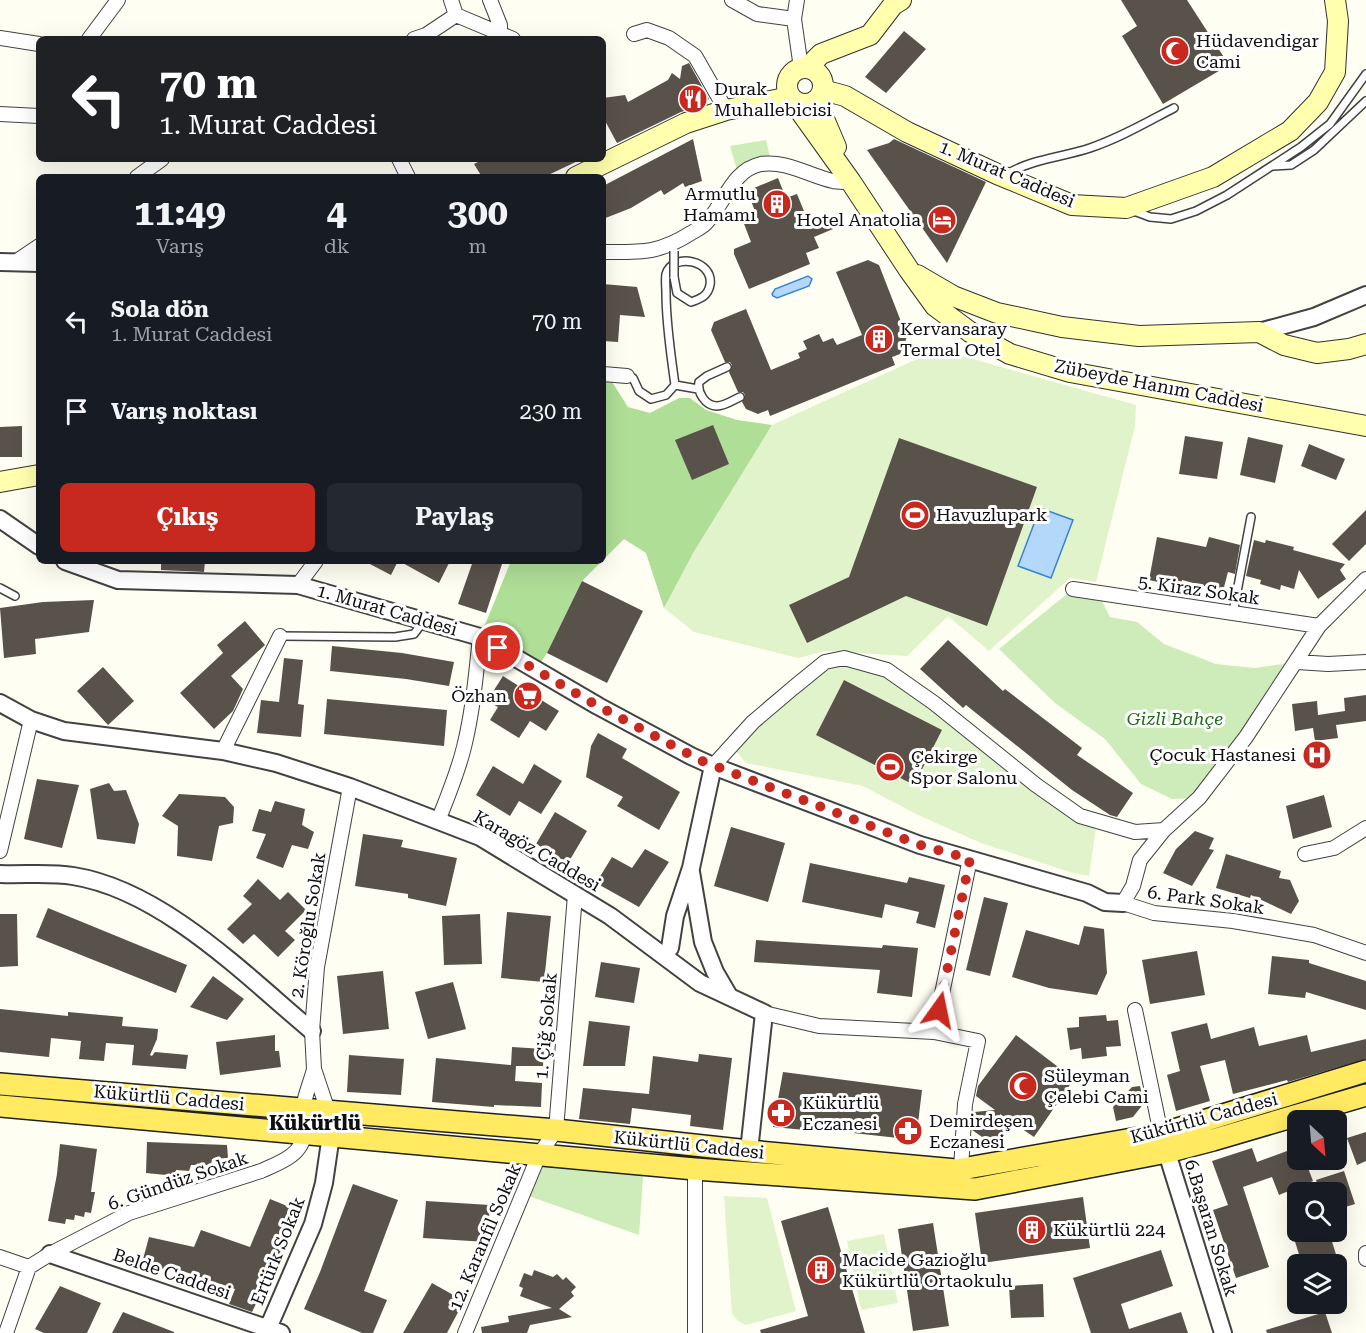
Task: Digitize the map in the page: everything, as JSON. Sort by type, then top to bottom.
[{"type":"main road","points":[[750,106],[821,54],[870,35],[893,5],[902,0]]},
{"type":"main road","name":"1. Murat Caddesi","points":[[820,95],[845,96],[907,132],[1071,205],[1126,208],[1213,177],[1290,131],[1318,102],[1335,72],[1338,21],[1335,0]]},
{"type":"main road","points":[[813,70],[821,78],[820,95],[851,182],[792,99],[786,86],[799,71],[813,70]]},
{"type":"main road","points":[[606,157],[686,123],[726,110],[792,99],[805,104],[820,95]]},
{"type":"main road","points":[[580,174],[598,162]]},
{"type":"main road","name":"Zübeyde Hanım Caddesi","points":[[851,182],[934,306],[970,332],[1010,354],[1070,372],[1366,426]]},
{"type":"main road","points":[[909,270],[953,297],[997,313],[1062,327],[1139,336],[1259,332],[1284,345],[1317,352],[1349,349],[1366,344]]},
{"type":"main road","points":[[0,482],[36,476]]},
{"type":"main road","name":"Kükürtlü Caddesi","points":[[0,1106],[539,1155],[975,1189],[1164,1143],[1366,1071]]},
{"type":"main road","name":"Kükürtlü Caddesi","points":[[0,1084],[556,1131],[961,1169],[1164,1143],[1213,1140],[1366,1095]]},
{"type":"street","points":[[90,36],[118,0]]},
{"type":"street","points":[[451,0],[456,15],[506,36]]},
{"type":"street","points":[[490,0],[500,25],[500,33]]},
{"type":"street","points":[[732,0],[757,14],[794,19]]},
{"type":"street","points":[[796,0],[794,19],[799,71]]},
{"type":"street","points":[[423,36],[456,15]]},
{"type":"street","points":[[634,34],[646,30],[669,38],[695,56],[726,110]]},
{"type":"street","points":[[0,38],[36,44]]},
{"type":"street","points":[[0,114],[36,116]]},
{"type":"street","points":[[141,174],[158,162]]},
{"type":"street","points":[[606,252],[649,252],[675,247],[705,224],[745,170],[762,164],[782,165],[833,181],[851,182]]},
{"type":"street","points":[[7,263],[36,248]]},
{"type":"street","points":[[7,263],[36,262]]},
{"type":"street","points":[[1259,332],[1314,317],[1366,295]]},
{"type":"street","points":[[606,374],[627,376]]},
{"type":"street","points":[[0,519],[36,544]]},
{"type":"street","name":"1. Murat Caddesi","points":[[73,564],[118,580],[298,585],[480,637],[598,706],[713,766],[920,845],[1087,893],[1105,902],[1123,903]]},
{"type":"street","points":[[298,585],[314,564]]},
{"type":"street","name":"6. Park Sokak","points":[[1366,579],[1319,626],[1246,737],[1199,798],[1164,830],[1140,860],[1133,886],[1123,903],[1154,913],[1233,921],[1314,935],[1366,953]]},
{"type":"street","name":"5. Kiraz Sokak","points":[[1073,589],[1319,626]]},
{"type":"street","points":[[223,750],[280,636]]},
{"type":"street","points":[[438,821],[455,779],[464,747],[480,637]]},
{"type":"street","points":[[670,948],[672,942],[682,934],[694,934],[705,945],[705,959],[697,968],[691,970],[677,966],[669,954],[675,916],[691,868],[713,766],[753,722],[825,662],[844,658],[887,670],[934,703],[1036,785],[1080,816],[1135,832],[1164,830]]},
{"type":"street","points":[[1297,662],[1328,664],[1366,662]]},
{"type":"street","name":"Karagöz Caddesi","points":[[0,703],[31,720],[64,731],[223,750],[276,764],[350,787],[480,837],[610,916],[700,983],[764,1013],[819,1026],[934,1032],[978,1041],[965,1104],[961,1169]]},
{"type":"street","points":[[0,851],[31,720]]},
{"type":"street","name":"2. Köroğlu Sokak","points":[[328,1111],[314,1069],[312,1031],[317,967],[350,787]]},
{"type":"street","points":[[1305,854],[1334,848],[1366,828]]},
{"type":"street","points":[[934,1032],[970,859]]},
{"type":"street","points":[[691,868],[705,945],[715,972],[729,996]]},
{"type":"street","points":[[0,874],[73,876],[125,891],[185,925],[312,1031]]},
{"type":"street","name":"1. Çiğ Sokak","points":[[556,1131],[575,895]]},
{"type":"street","points":[[637,936],[654,938],[661,936],[666,932],[675,916]]},
{"type":"street","points":[[1135,1010],[1164,1143]]},
{"type":"street","points":[[750,1151],[764,1013]]},
{"type":"street","name":"2. Köroğlu Sokak","points":[[303,1109],[314,1069]]},
{"type":"street","points":[[303,1109],[304,1134]]},
{"type":"street","name":"Ertürk Sokak","points":[[272,1331],[313,1224],[324,1182],[331,1135],[328,1111]]},
{"type":"street","points":[[539,1155],[556,1131]]},
{"type":"street","name":"6. Gündüz Sokak","points":[[29,1267],[129,1214],[281,1163],[295,1153],[302,1144],[304,1134]]},
{"type":"street","name":"6.Başaran Sokak","points":[[1164,1143],[1223,1333]]},
{"type":"street","name":"12. Karanfil Sokak","points":[[465,1333],[539,1155]]},
{"type":"street","points":[[694,1333],[695,1168]]},
{"type":"street","points":[[1366,1253],[1366,1259]]},
{"type":"street","name":"Belde Caddesi","points":[[50,1254],[272,1331]]},
{"type":"street","points":[[0,1257],[29,1267],[6,1333]]},
{"type":"lane","points":[[1126,208],[1150,217],[1171,219],[1196,211],[1227,195],[1301,147],[1330,124],[1366,74]]},
{"type":"lane","points":[[1270,166],[1291,165],[1314,150],[1366,101]]},
{"type":"lane","points":[[1002,176],[1029,164],[1112,140],[1174,108]]},
{"type":"lane","points":[[627,376],[633,378],[639,391],[651,399],[666,395],[675,385],[666,306],[666,275],[670,267],[680,262],[692,262],[699,263],[706,269],[711,280],[705,296],[691,302],[677,293],[674,277],[675,247]]},
{"type":"lane","points":[[727,367],[699,382],[698,388],[701,395],[707,402],[716,406],[740,397]]},
{"type":"lane","points":[[675,385],[698,388]]},
{"type":"lane","points":[[1233,613],[1251,517]]},
{"type":"lane","points":[[0,588],[15,596]]},
{"type":"lane","points":[[280,636],[395,637],[414,634],[420,626],[418,618]]},
{"type":"green space","points":[[766,140],[772,165],[739,177],[730,146]]},
{"type":"green space","name":"Havuzlupark","points":[[948,352],[1136,405],[1135,426],[1096,582],[1070,578],[989,651],[948,616],[907,656],[825,651],[798,658],[694,632],[664,608],[693,553],[772,425],[915,360]]},
{"type":"green space","points":[[606,374],[628,407],[650,413],[679,398],[690,398],[706,410],[737,420],[772,425],[664,608],[646,553],[624,539],[606,557]]},
{"type":"green space","points":[[510,564],[599,564],[582,581],[547,653],[536,670],[480,637]]},
{"type":"green space","name":"Gizli Bahçe","points":[[1073,589],[1098,593],[1110,617],[1137,622],[1164,644],[1216,664],[1255,668],[1297,662],[1199,798],[1172,799],[1141,784],[1105,739],[1055,703],[999,649]]},
{"type":"green space","name":"Çekirge Spor Salonu","points":[[825,662],[887,670],[1097,821],[1089,876],[1073,873],[981,843],[918,815],[863,786],[746,763],[732,746]]},
{"type":"green space","points":[[539,1155],[644,1164],[639,1235],[523,1194]]},
{"type":"green space","points":[[724,1196],[767,1198],[796,1311],[746,1325],[732,1314]]},
{"type":"green space","points":[[884,1234],[898,1303],[861,1310],[847,1241]]},
{"type":"water","points":[[808,276],[812,279],[809,286],[777,298],[773,296],[775,289]]},
{"type":"water","points":[[1040,508],[1073,520],[1051,578],[1018,566]]},
{"type":"building","name":"Hüdavendigar Cami","points":[[1121,0],[1187,0],[1229,65],[1163,104],[1122,36],[1137,26]]},
{"type":"building","points":[[904,31],[926,49],[886,93],[865,77]]},
{"type":"building","points":[[689,63],[709,99],[700,106],[681,112],[617,143],[606,123],[606,98],[625,95],[628,102],[668,80],[672,73],[680,79],[682,66]]},
{"type":"building","points":[[693,139],[702,181],[685,187],[683,183],[664,195],[661,190],[631,208],[606,218],[606,184]]},
{"type":"building","name":"Hotel Anatolia","points":[[894,139],[986,182],[947,263],[867,150],[889,143]]},
{"type":"building","points":[[478,162],[576,162],[550,174],[480,174],[474,164]]},
{"type":"building","points":[[778,178],[786,198],[797,194],[810,226],[840,213],[845,224],[814,237],[819,248],[806,253],[810,264],[749,289],[734,254],[734,249],[751,242],[741,216],[755,211],[747,191]]},
{"type":"building","name":"Kervansaray Termal Otel","points":[[868,260],[879,265],[907,337],[900,354],[892,357],[895,365],[770,416],[768,410],[758,414],[746,409],[742,402],[745,395],[743,392],[738,392],[729,372],[732,365],[730,362],[725,362],[711,330],[714,322],[746,309],[771,370],[800,358],[798,353],[807,349],[803,341],[819,334],[823,342],[833,338],[837,345],[862,335],[836,272]]},
{"type":"building","points":[[606,284],[637,287],[645,317],[620,315],[618,342],[606,341]]},
{"type":"building","points":[[713,425],[729,464],[692,480],[675,440]]},
{"type":"building","points":[[22,426],[22,457],[0,457],[0,427]]},
{"type":"building","points":[[1185,436],[1223,442],[1217,479],[1179,474]]},
{"type":"building","points":[[1248,437],[1283,445],[1275,483],[1240,475]]},
{"type":"building","points":[[899,438],[1037,487],[987,626],[906,596],[807,643],[789,605],[849,577]]},
{"type":"building","points":[[1309,444],[1345,459],[1336,480],[1301,466]]},
{"type":"building","points":[[1366,510],[1366,544],[1349,561],[1332,544]]},
{"type":"building","points":[[1157,537],[1206,547],[1209,537],[1240,545],[1235,574],[1228,572],[1223,591],[1182,580],[1181,587],[1149,580]]},
{"type":"building","points":[[1254,540],[1265,543],[1266,540],[1294,547],[1293,550],[1345,564],[1340,570],[1346,579],[1318,599],[1299,570],[1294,589],[1281,585],[1280,590],[1260,584],[1261,580],[1246,576]]},
{"type":"building","points":[[161,564],[205,564],[204,572],[161,570]]},
{"type":"building","points":[[370,564],[396,564],[391,575]]},
{"type":"building","points":[[404,564],[448,564],[439,583]]},
{"type":"building","points":[[472,564],[502,564],[486,613],[458,604]]},
{"type":"building","points":[[582,581],[643,611],[607,683],[547,653]]},
{"type":"building","points":[[94,600],[89,632],[35,639],[36,654],[4,658],[0,608],[43,602]]},
{"type":"building","points":[[245,621],[265,645],[231,676],[243,689],[233,711],[214,729],[180,693],[223,653],[217,645]]},
{"type":"building","points":[[948,640],[1003,691],[1005,689],[1082,748],[1077,755],[1133,793],[1117,817],[1110,815],[1072,790],[966,705],[963,708],[920,669]]},
{"type":"building","points":[[332,646],[402,653],[454,662],[449,686],[330,671]]},
{"type":"building","points":[[284,658],[303,660],[298,704],[304,705],[301,737],[257,733],[261,700],[279,702]]},
{"type":"building","points":[[103,667],[134,701],[108,725],[77,691]]},
{"type":"building","points":[[503,676],[559,711],[546,731],[530,721],[519,738],[490,720],[498,707],[487,701]]},
{"type":"building","points":[[844,680],[942,730],[914,785],[816,735]]},
{"type":"building","points":[[1366,695],[1366,721],[1336,725],[1338,738],[1315,741],[1313,728],[1295,731],[1292,704],[1317,701],[1318,715],[1345,711],[1344,698]]},
{"type":"building","points":[[327,699],[447,710],[444,746],[324,734]]},
{"type":"building","points":[[598,733],[627,749],[622,758],[680,792],[659,830],[617,806],[623,797],[586,777],[591,746]]},
{"type":"building","points":[[534,764],[562,781],[541,814],[519,801],[510,816],[476,795],[493,766],[523,784]]},
{"type":"building","points":[[37,779],[79,785],[62,848],[24,839]]},
{"type":"building","points":[[109,783],[114,791],[126,790],[139,824],[135,844],[97,839],[90,789]]},
{"type":"building","points":[[179,794],[225,797],[234,807],[233,823],[219,826],[212,861],[177,856],[178,826],[162,816]]},
{"type":"building","points":[[1324,795],[1332,827],[1293,839],[1286,806]]},
{"type":"building","points":[[275,801],[305,809],[302,825],[314,832],[308,849],[292,845],[283,868],[256,858],[266,834],[252,831],[259,809],[271,812]]},
{"type":"building","points":[[555,812],[587,831],[568,863],[536,844]]},
{"type":"building","points":[[731,827],[785,843],[768,902],[714,886]]},
{"type":"building","points":[[1195,831],[1214,838],[1209,849],[1214,850],[1192,886],[1163,873],[1176,849]]},
{"type":"building","points":[[363,834],[403,840],[401,847],[457,858],[446,906],[408,898],[408,894],[355,886]]},
{"type":"building","points":[[645,849],[669,862],[639,907],[596,883],[612,857],[632,868]]},
{"type":"building","points":[[1226,854],[1281,871],[1279,878],[1290,880],[1299,901],[1291,914],[1251,895],[1250,898],[1216,888]]},
{"type":"building","points":[[810,863],[907,883],[909,877],[945,885],[935,928],[916,923],[919,912],[885,904],[882,918],[802,902]]},
{"type":"building","points":[[258,879],[280,900],[288,892],[306,910],[285,931],[295,940],[278,957],[254,934],[243,944],[227,929],[252,904],[243,896]]},
{"type":"building","points":[[984,897],[1008,903],[990,976],[966,970]]},
{"type":"building","points":[[48,908],[187,965],[176,993],[36,937]]},
{"type":"building","points":[[507,912],[551,916],[544,982],[501,978]]},
{"type":"building","points":[[0,914],[17,914],[18,966],[0,967]]},
{"type":"building","points":[[480,914],[482,964],[444,965],[442,916]]},
{"type":"building","points":[[1084,926],[1104,929],[1107,973],[1097,995],[1049,988],[1012,977],[1026,930],[1079,945]]},
{"type":"building","points":[[756,940],[918,948],[912,997],[877,993],[880,970],[754,962]]},
{"type":"building","points":[[1197,951],[1205,995],[1150,1004],[1142,960]]},
{"type":"building","points":[[1272,956],[1309,960],[1309,963],[1366,981],[1366,1010],[1306,992],[1305,998],[1268,994]]},
{"type":"building","points":[[601,962],[640,968],[634,1003],[595,997]]},
{"type":"building","points":[[383,971],[389,1029],[343,1034],[337,976]]},
{"type":"building","points":[[213,976],[244,999],[227,1020],[190,1007]]},
{"type":"building","points":[[453,982],[466,1029],[428,1039],[415,992]]},
{"type":"building","points":[[0,1009],[68,1016],[68,1012],[123,1017],[122,1026],[158,1029],[157,1039],[150,1055],[152,1056],[155,1052],[188,1055],[186,1069],[132,1065],[134,1045],[106,1043],[104,1061],[79,1059],[81,1041],[51,1038],[49,1057],[0,1052]]},
{"type":"building","points":[[1106,1015],[1107,1021],[1118,1020],[1121,1046],[1106,1047],[1107,1056],[1082,1059],[1081,1048],[1070,1050],[1067,1028],[1079,1027],[1079,1017]]},
{"type":"building","points":[[589,1021],[630,1026],[625,1066],[583,1066]]},
{"type":"building","points":[[1207,1023],[1211,1039],[1254,1027],[1259,1046],[1307,1035],[1311,1052],[1366,1039],[1366,1059],[1288,1082],[1287,1080],[1233,1094],[1225,1060],[1200,1066],[1210,1101],[1176,1111],[1167,1075],[1180,1071],[1171,1032]]},
{"type":"building","points":[[275,1035],[275,1051],[279,1051],[281,1067],[220,1075],[216,1042]]},
{"type":"building","name":"Süleyman Çelebi Cami","points":[[1016,1035],[1074,1079],[1034,1137],[1000,1114],[1004,1136],[985,1139],[972,1130],[974,1112],[995,1110],[976,1096],[978,1086]]},
{"type":"building","points":[[512,1047],[544,1049],[543,1066],[516,1066],[515,1081],[542,1083],[541,1107],[494,1105],[494,1107],[432,1102],[436,1058],[511,1065]]},
{"type":"building","points":[[699,1054],[732,1058],[723,1130],[690,1126],[691,1115],[632,1108],[630,1124],[579,1119],[583,1088],[649,1094],[653,1056],[698,1062]]},
{"type":"building","points":[[349,1055],[404,1059],[401,1095],[347,1092]]},
{"type":"building","points":[[783,1072],[922,1090],[916,1140],[826,1130],[826,1132],[773,1127]]},
{"type":"building","points":[[1140,1086],[1144,1103],[1133,1117],[1116,1121],[1113,1107],[1132,1087]]},
{"type":"building","points":[[1366,1132],[1366,1161],[1357,1165],[1347,1138]]},
{"type":"building","points":[[147,1142],[227,1145],[228,1158],[212,1159],[211,1165],[191,1165],[189,1171],[176,1170],[176,1176],[146,1173]]},
{"type":"building","points":[[60,1144],[97,1149],[91,1192],[95,1192],[91,1213],[85,1212],[84,1217],[75,1215],[74,1220],[66,1219],[65,1224],[48,1221]]},
{"type":"building","points":[[1252,1148],[1257,1162],[1287,1151],[1287,1170],[1309,1170],[1313,1181],[1287,1182],[1287,1192],[1279,1195],[1272,1177],[1243,1187],[1269,1267],[1236,1278],[1213,1210],[1228,1205],[1212,1161]]},
{"type":"building","points":[[1344,1171],[1355,1204],[1347,1207],[1347,1182],[1317,1182],[1316,1180]]},
{"type":"building","points":[[353,1184],[398,1200],[364,1291],[387,1300],[373,1333],[362,1333],[304,1309]]},
{"type":"building","name":"Kükürtlü 224","points":[[1083,1197],[1090,1248],[982,1263],[975,1213]]},
{"type":"building","points":[[270,1199],[297,1210],[275,1265],[252,1312],[229,1304],[235,1289],[168,1266],[167,1270],[142,1263],[149,1237],[194,1247],[201,1230],[250,1247]]},
{"type":"building","points":[[426,1201],[490,1205],[487,1242],[423,1238]]},
{"type":"building","name":"Macide Gazioğlu Kükürtlü Ortaokulu","points":[[828,1207],[865,1333],[761,1333],[760,1330],[808,1316],[781,1221]]},
{"type":"building","points":[[933,1223],[949,1326],[913,1331],[898,1229]]},
{"type":"building","points":[[1295,1242],[1332,1242],[1336,1254],[1299,1254]]},
{"type":"building","points":[[1161,1250],[1173,1286],[1121,1304],[1129,1329],[1181,1312],[1188,1333],[1091,1333],[1073,1278]]},
{"type":"building","points":[[534,1270],[553,1277],[557,1274],[563,1280],[566,1277],[576,1287],[571,1292],[574,1296],[559,1309],[572,1317],[530,1325],[527,1333],[482,1333],[481,1327],[509,1322],[508,1316],[552,1308],[520,1296],[523,1288],[519,1286],[524,1273],[532,1276]]},
{"type":"building","points":[[432,1283],[464,1301],[447,1333],[403,1333]]},
{"type":"building","points":[[1043,1284],[1044,1317],[1011,1318],[1009,1286]]},
{"type":"building","points":[[60,1286],[101,1303],[87,1333],[44,1333],[35,1329]]},
{"type":"building","points":[[123,1312],[174,1332],[174,1333],[112,1333]]},
{"type":"building","points":[[1318,1314],[1326,1314],[1332,1333],[1267,1333],[1266,1330]]},
{"type":"place","name":"Hüdavendigar Cami","points":[[1175,51]]},
{"type":"place","name":"Durak Muhallebicisi","points":[[693,99]]},
{"type":"place","name":"Armutlu Hamamı","points":[[777,204]]},
{"type":"place","name":"Hotel Anatolia","points":[[942,220]]},
{"type":"place","name":"Kervansaray Termal Otel","points":[[879,339]]},
{"type":"place","name":"Havuzlupark","points":[[915,515]]},
{"type":"place","name":"Özhan","points":[[528,696]]},
{"type":"place","name":"Çocuk Hastanesi","points":[[1317,755]]},
{"type":"place","name":"Çekirge Spor Salonu","points":[[890,767]]},
{"type":"place","name":"Süleyman Çelebi Cami","points":[[1023,1086]]},
{"type":"place","name":"Kükürtlü Eczanesi","points":[[781,1113]]},
{"type":"place","name":"Demirdeşen Eczanesi","points":[[908,1131]]},
{"type":"place","name":"Kükürtlü 224","points":[[1032,1230]]},
{"type":"place","name":"Macide Gazioğlu Kükürtlü Ortaokulu","points":[[821,1270]]},
{"type":"district","name":"Kükürtlü","points":[[315,1123]]},
{"type":"route","points":[[498,648],[598,706],[713,766],[920,845],[970,859],[939,1010]]}]
